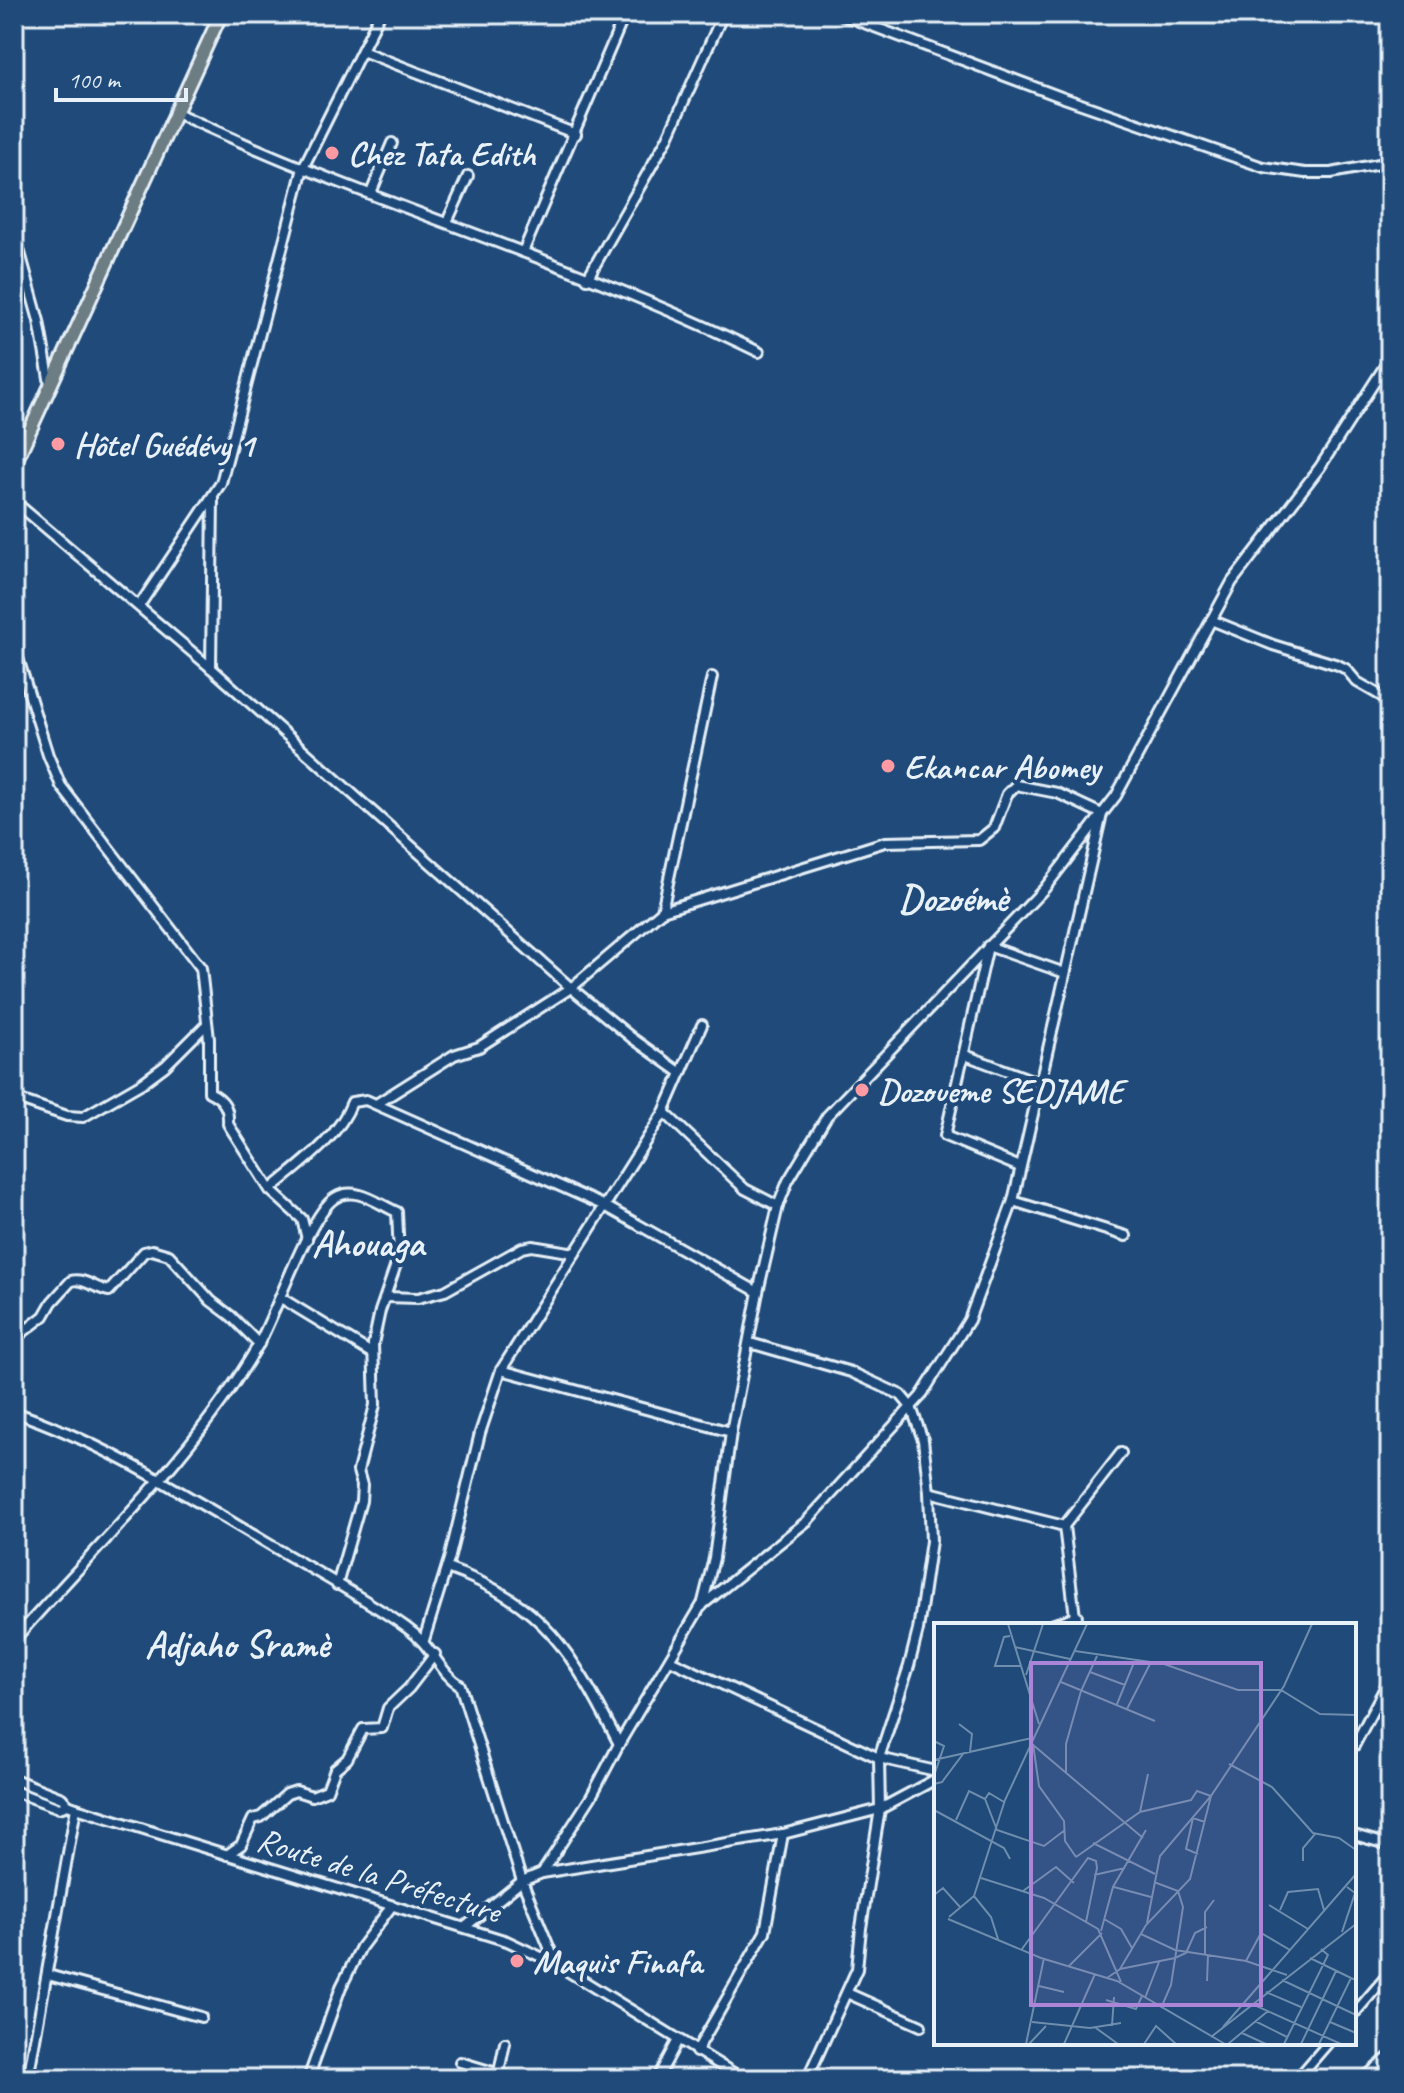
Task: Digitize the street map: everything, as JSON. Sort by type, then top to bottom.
[{"type":"main road","points":[[15,460],[221,14]]},
{"type":"street","points":[[139,606],[221,483],[303,168],[380,14]]},
{"type":"street","points":[[523,252],[625,14]]},
{"type":"street","points":[[587,279],[667,139],[723,14]]},
{"type":"street","points":[[840,14],[1061,97],[1263,167],[1331,173],[1390,162]]},
{"type":"street","points":[[362,51],[576,134]]},
{"type":"street","points":[[174,112],[303,168],[447,222],[709,328],[759,352]]},
{"type":"street","points":[[371,193],[392,143]]},
{"type":"street","points":[[447,222],[468,176]]},
{"type":"street","points":[[14,231],[39,321],[50,385]]},
{"type":"street","points":[[542,1873],[591,1797],[701,1606],[714,1558],[731,1432],[758,1292],[778,1206],[803,1152],[827,1116],[1044,889],[1116,796],[1232,582],[1320,467],[1390,358]]},
{"type":"street","points":[[211,668],[213,497]]},
{"type":"street","points":[[14,501],[211,668],[571,988],[681,1073]]},
{"type":"street","points":[[1211,620],[1273,645],[1338,665],[1357,682],[1390,701]]},
{"type":"street","points":[[14,645],[48,755],[61,786],[196,959],[204,979],[209,1092],[221,1098],[229,1113],[228,1124],[270,1190],[302,1219],[307,1240]]},
{"type":"street","points":[[662,911],[712,677]]},
{"type":"street","points":[[378,1103],[454,1055],[479,1047],[571,988],[662,911],[885,842],[979,840],[994,828],[1007,794],[1016,785],[1057,793],[1102,814]]},
{"type":"street","points":[[701,1606],[807,1521],[911,1407],[969,1320],[1013,1201],[1102,814]]},
{"type":"street","points":[[988,946],[1065,973]]},
{"type":"street","points":[[988,946],[945,1136],[1020,1167]]},
{"type":"street","points":[[14,1098],[67,1116],[83,1117],[165,1066],[207,1024]]},
{"type":"street","points":[[424,1640],[447,1568],[480,1433],[501,1370],[664,1112],[702,1025]]},
{"type":"street","points":[[965,1055],[1040,1083]]},
{"type":"street","points":[[270,1190],[328,1139],[348,1113],[352,1102],[366,1100],[605,1206],[758,1292]]},
{"type":"street","points":[[664,1112],[745,1189],[778,1206]]},
{"type":"street","points":[[14,1640],[159,1480],[235,1382],[259,1344],[313,1222],[337,1196],[360,1194],[397,1212],[399,1256],[376,1330],[373,1354],[375,1405],[358,1471],[362,1485],[361,1501],[337,1585]]},
{"type":"street","points":[[1013,1201],[1126,1236]]},
{"type":"street","points":[[386,1297],[418,1298],[445,1291],[522,1248],[532,1246],[575,1253]]},
{"type":"street","points":[[14,1339],[44,1316],[71,1281],[83,1280],[98,1289],[109,1291],[144,1252],[152,1250],[169,1255],[211,1301],[259,1344]]},
{"type":"street","points":[[281,1298],[373,1354]]},
{"type":"street","points":[[750,1343],[851,1372],[901,1395],[911,1407],[923,1440],[929,1492],[931,1541],[918,1630],[879,1758],[880,1809],[857,1969],[807,2079]]},
{"type":"street","points":[[501,1370],[731,1432]]},
{"type":"street","points":[[14,1412],[76,1436],[159,1480],[379,1608],[424,1640],[450,1679],[460,1685],[522,1881],[556,1964]]},
{"type":"street","points":[[1076,1621],[1064,1526],[1121,1453]]},
{"type":"street","points":[[929,1492],[1064,1526]]},
{"type":"street","points":[[447,1568],[492,1587],[548,1628],[586,1680],[619,1744]]},
{"type":"street","points":[[227,1855],[241,1845],[253,1819],[261,1817],[287,1794],[296,1791],[312,1796],[327,1790],[335,1769],[347,1759],[363,1729],[382,1728],[388,1708],[409,1688],[435,1654]]},
{"type":"street","points":[[670,1660],[879,1758],[934,1771]]},
{"type":"street","points":[[1356,1742],[1390,1678]]},
{"type":"street","name":"Route de la Préfecture","points":[[14,1779],[62,1798],[72,1806],[507,1941],[556,1964],[743,2079]]},
{"type":"street","points":[[465,1927],[522,1881],[542,1873],[783,1834],[880,1809],[934,1780]]},
{"type":"street","name":"Route de la Préfecture","points":[[14,1791],[59,1808],[72,1806]]},
{"type":"street","points":[[28,2079],[48,1975],[72,1806]]},
{"type":"street","points":[[696,2052],[765,1932],[783,1834]]},
{"type":"street","points":[[1356,1836],[1390,1845]]},
{"type":"street","points":[[308,2079],[341,1987],[361,1947],[391,1907]]},
{"type":"street","points":[[1356,2012],[1390,1972]]},
{"type":"street","points":[[48,1975],[201,2017]]},
{"type":"street","points":[[847,1993],[921,2026]]},
{"type":"street","points":[[657,2079],[678,2040]]},
{"type":"street","points":[[498,2076],[505,2043]]},
{"type":"street","points":[[1297,2079],[1326,2045]]},
{"type":"street","points":[[1363,2079],[1390,2056]]},
{"type":"street","points":[[460,2062],[516,2079]]},
{"type":"place","name":"Chez Tata Edith","points":[[332,153]]},
{"type":"place","name":"Hôtel Guédévy 1","points":[[58,444]]},
{"type":"place","name":"Ekancar Abomey","points":[[888,766]]},
{"type":"place","name":"Dozoueme SEDJAME","points":[[862,1090]]},
{"type":"place","name":"Maquis Finafa","points":[[517,1961]]},
{"type":"district","name":"Dozoémè","points":[[953,898]]},
{"type":"district","name":"Ahouaga","points":[[368,1243]]},
{"type":"district","name":"Adjaho Sramè","points":[[237,1644]]}]
